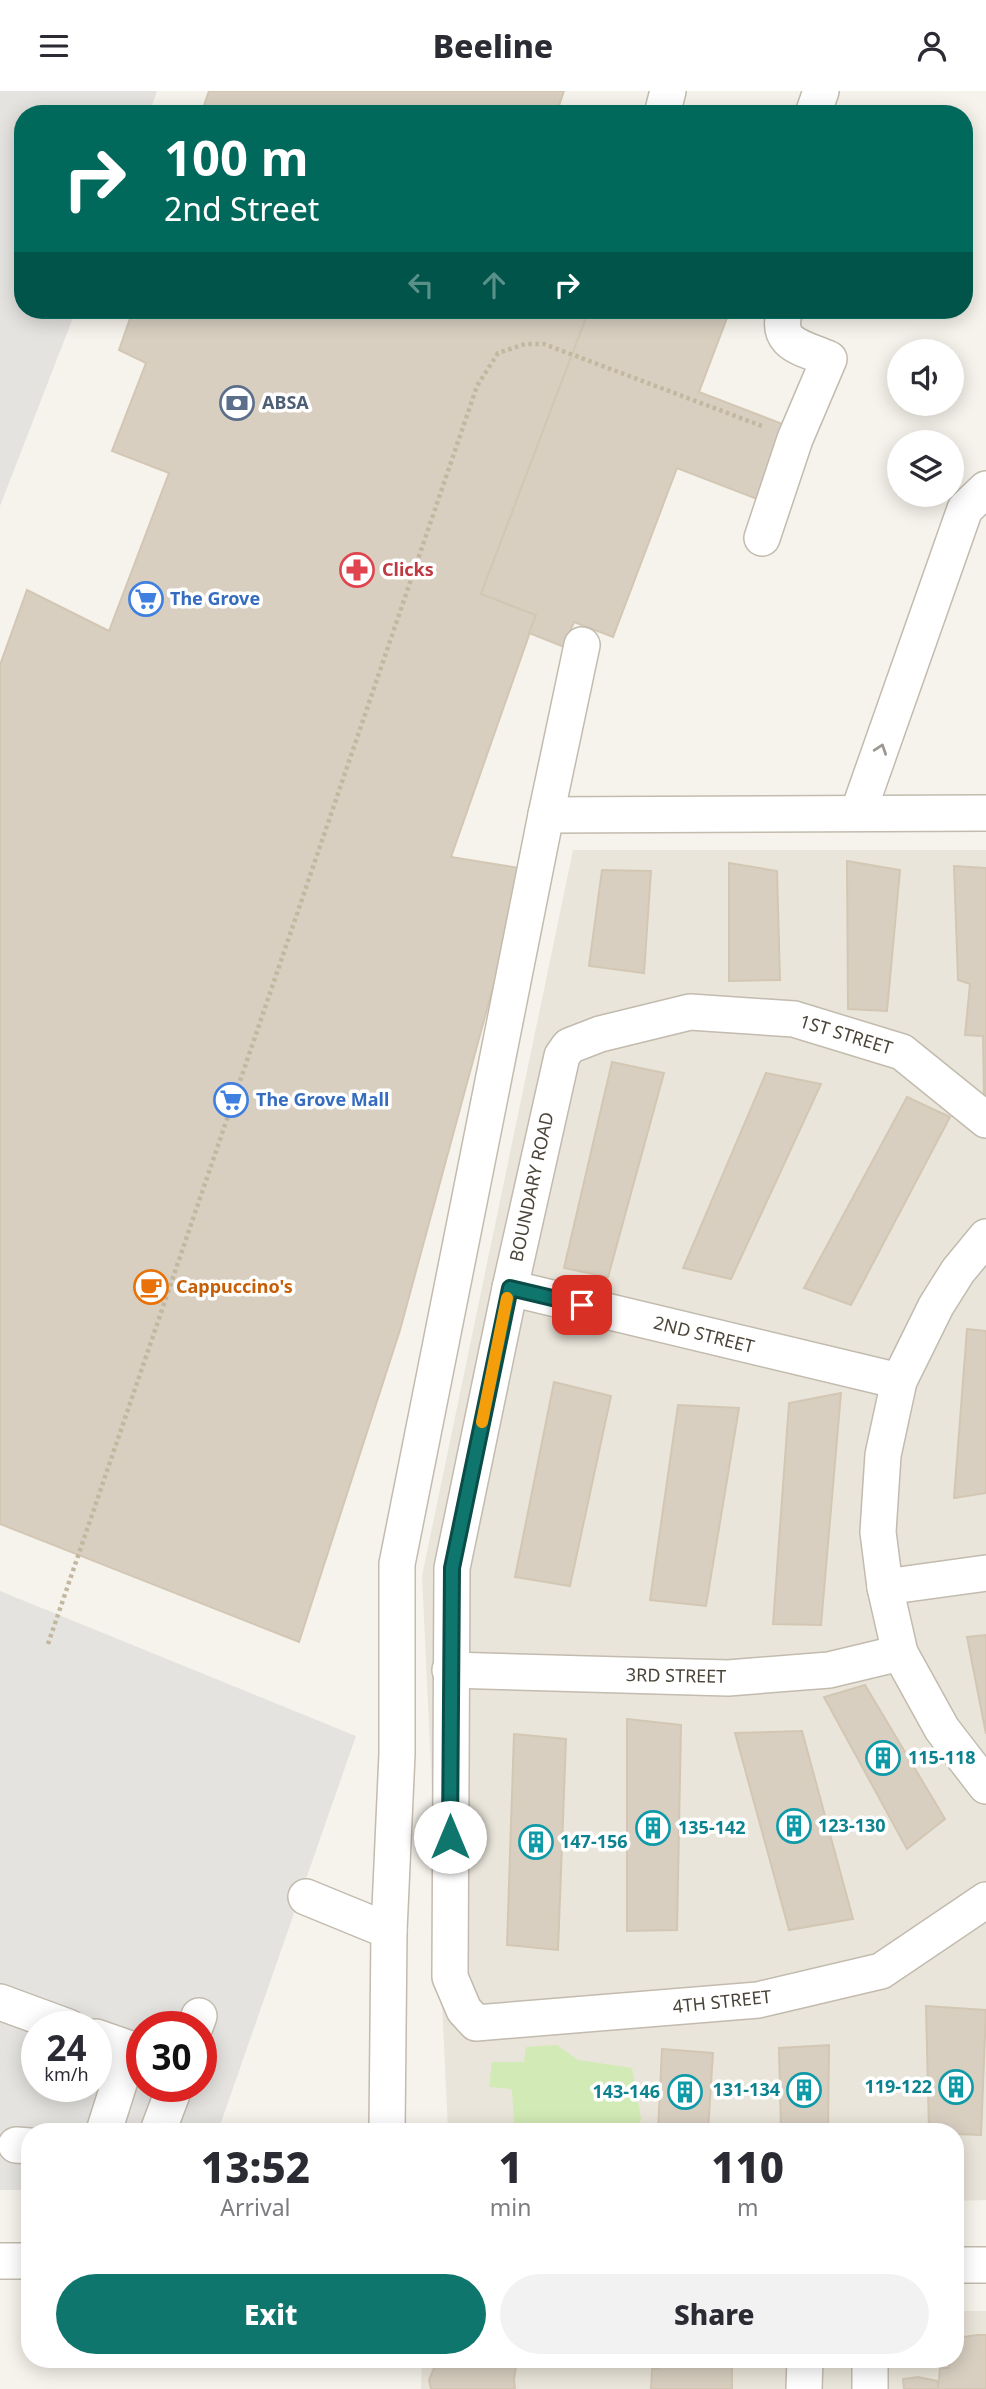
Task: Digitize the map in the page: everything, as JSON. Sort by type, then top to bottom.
[{"type":"street","points":[[762,538],[795,439],[829,359],[787,340],[782,333],[782,319]]},
{"type":"street","points":[[870,813],[982,505]]},
{"type":"street","points":[[387,2123],[389,1931],[397,1754],[397,1564],[582,645]]},
{"type":"street","points":[[546,814],[986,813]]},
{"type":"street","name":"1ST STREET","points":[[600,1034],[690,1011],[794,1019],[902,1052],[986,1120]]},
{"type":"street","name":"BOUNDARY ROAD","points":[[476,2023],[464,2010],[450,1977],[452,1568],[559,1062],[569,1046],[600,1034]]},
{"type":"street","points":[[986,1237],[958,1271],[936,1306],[899,1381],[883,1455],[878,1532],[885,1587],[900,1653],[942,1729],[986,1786]]},
{"type":"street","name":"2ND STREET","points":[[510,1288],[899,1381]]},
{"type":"street","points":[[885,1587],[986,1573]]},
{"type":"street","name":"3RD STREET","points":[[450,1670],[727,1678],[829,1669],[900,1653]]},
{"type":"street","points":[[306,1897],[389,1931]]},
{"type":"street","name":"4TH STREET","points":[[476,2023],[758,2000],[869,1974],[881,1971],[986,1900]]},
{"type":"street","points":[[0,2001],[26,2011]]},
{"type":"street","points":[[107,2123],[126,2076]]},
{"type":"street","points":[[161,2123],[169,2102]]},
{"type":"street","points":[[0,2260],[21,2261]]},
{"type":"street","points":[[964,2265],[986,2265]]},
{"type":"street","points":[[804,2389],[805,2368]]},
{"type":"street","points":[[870,2368],[870,2389]]},
{"type":"path","points":[[48,1644],[477,386],[498,353],[525,344],[544,344],[795,439]]},
{"type":"shaded area","points":[[0,91],[157,91],[152,105],[14,105],[14,319],[73,319],[0,506]]},
{"type":"shaded area","points":[[573,850],[986,850],[986,2200],[964,2201],[964,2123],[448,2123],[422,1576]]},
{"type":"shaded area","points":[[0,1591],[356,1736],[221,2123],[21,2123],[21,2190],[0,2190]]},
{"type":"shaded area","points":[[964,2311],[986,2311],[986,2389],[421,2389],[422,2368],[964,2368]]},
{"type":"green space","points":[[557,2045],[578,2060],[632,2068],[640,2123],[514,2123],[512,2089],[489,2087],[492,2062],[524,2062],[526,2047]]},
{"type":"building","points":[[209,91],[564,91],[559,105],[204,105]]},
{"type":"building","name":"The Grove Mall","points":[[130,319],[586,319],[481,594],[536,615],[451,857],[525,869],[400,1330],[299,1642],[0,1524],[0,665],[27,590],[109,631],[169,473],[112,451],[146,363],[119,350]]},
{"type":"building","points":[[586,319],[727,319],[699,392],[785,425],[757,499],[677,468],[613,637],[574,622],[564,647],[529,633],[536,615],[481,594]]},
{"type":"building","points":[[847,861],[900,870],[887,1011],[848,1009]]},
{"type":"building","points":[[729,863],[777,871],[780,980],[729,981]]},
{"type":"building","points":[[954,866],[986,868],[984,1097],[983,1036],[965,1035],[970,984],[958,980]]},
{"type":"building","points":[[602,870],[651,871],[644,973],[589,966]]},
{"type":"building","points":[[612,1062],[664,1073],[608,1277],[564,1268]]},
{"type":"building","points":[[766,1073],[821,1084],[731,1279],[683,1268]]},
{"type":"building","points":[[907,1097],[950,1117],[851,1305],[804,1288]]},
{"type":"building","points":[[967,1329],[986,1331],[986,1493],[954,1498]]},
{"type":"building","points":[[554,1382],[611,1396],[570,1586],[515,1577]]},
{"type":"building","points":[[841,1393],[821,1625],[773,1624],[789,1403]]},
{"type":"building","points":[[678,1405],[739,1408],[706,1606],[650,1600]]},
{"type":"building","points":[[986,1635],[986,1734],[967,1637]]},
{"type":"building","name":"115-118","points":[[865,1685],[945,1819],[907,1849],[824,1697]]},
{"type":"building","name":"135-142","points":[[627,1719],[681,1725],[677,1930],[627,1931]]},
{"type":"building","name":"123-130","points":[[802,1731],[853,1919],[789,1930],[735,1733]]},
{"type":"building","name":"147-156","points":[[514,1734],[566,1739],[558,1950],[507,1945]]},
{"type":"building","name":"119-122","points":[[926,2006],[986,2010],[981,2135],[964,2134],[964,2123],[929,2123]]},
{"type":"building","name":"131-134","points":[[829,2045],[828,2123],[781,2123],[779,2048]]},
{"type":"building","name":"143-146","points":[[662,2049],[713,2053],[709,2123],[658,2123]]},
{"type":"building","points":[[986,2335],[986,2389],[938,2389],[940,2368],[964,2368],[964,2337]]},
{"type":"building","points":[[434,2368],[516,2368],[515,2389],[431,2389],[429,2380]]},
{"type":"building","points":[[732,2368],[732,2389],[651,2389],[652,2369]]},
{"type":"building","points":[[918,2377],[938,2381],[938,2389],[904,2389],[903,2379]]},
{"type":"slow traffic","points":[[482,1422],[507,1298]]},
{"type":"place","name":"ABSA","points":[[237,403]]},
{"type":"place","name":"Clicks","points":[[357,570]]},
{"type":"place","name":"The Grove","points":[[146,599]]},
{"type":"place","name":"The Grove Mall","points":[[231,1100]]},
{"type":"place","name":"Cappuccino's","points":[[151,1287]]},
{"type":"place","name":"115-118","points":[[883,1758]]},
{"type":"place","name":"123-130","points":[[794,1826]]},
{"type":"place","name":"135-142","points":[[653,1828]]},
{"type":"place","name":"147-156","points":[[536,1842]]},
{"type":"place","name":"119-122","points":[[956,2087]]},
{"type":"place","name":"131-134","points":[[804,2090]]},
{"type":"place","name":"143-146","points":[[685,2092]]},
{"type":"route","points":[[450,1837],[452,1568],[510,1288],[582,1305]]}]
